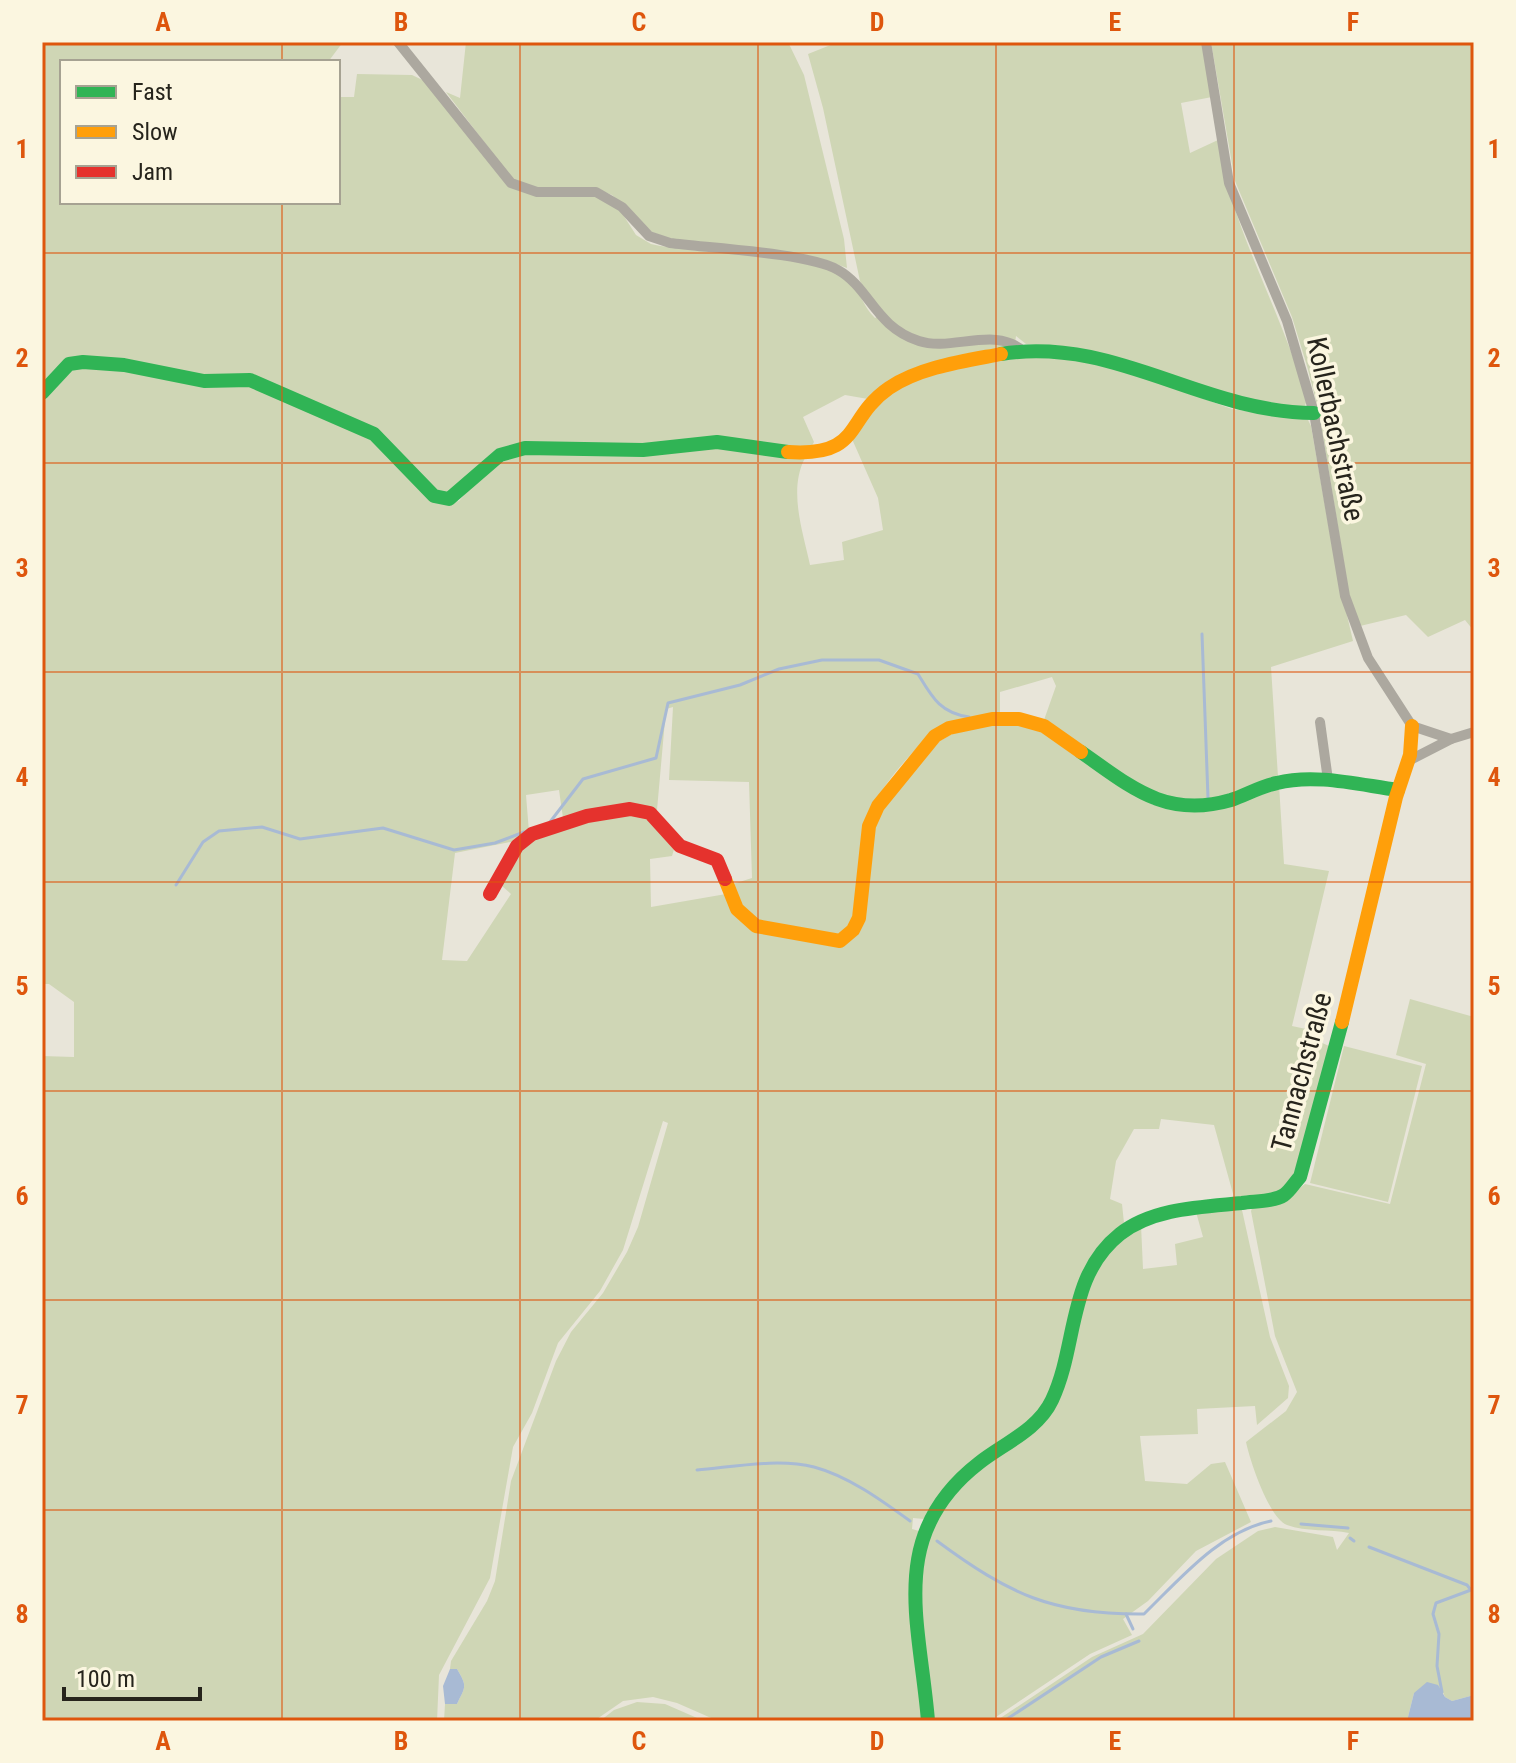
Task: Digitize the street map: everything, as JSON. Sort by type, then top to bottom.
[{"type":"street","points":[[398,42],[455,110],[500,174],[523,189],[596,192],[622,207],[649,236],[670,243],[825,264],[855,282],[866,302],[885,321],[921,342],[1014,342],[1024,352]]},
{"type":"street","name":"Kollerbachstraße","points":[[1206,42],[1229,183],[1287,321],[1314,413],[1345,596],[1363,649],[1412,726]]},
{"type":"street","points":[[42,393],[69,364],[83,362],[124,365],[204,381],[250,380],[374,434],[426,489],[442,498],[456,496],[486,465],[512,450],[642,450],[708,443],[800,454],[827,451],[845,442],[871,404],[889,387],[919,373],[1024,352],[1064,351],[1100,358],[1256,411],[1314,413]]},
{"type":"street","points":[[490,894],[517,846],[532,834],[587,816],[640,809],[660,820],[680,846],[717,860],[737,909],[756,926],[840,941],[853,930],[859,918],[869,826],[878,806],[918,761],[935,736],[949,728],[992,719],[1019,719],[1044,726],[1154,801],[1202,806],[1263,786],[1328,780],[1398,790]]},
{"type":"street","points":[[1320,722],[1328,780]]},
{"type":"street","points":[[1412,726],[1451,739]]},
{"type":"street","name":"Tannachstraße","points":[[928,1721],[912,1584],[915,1552],[923,1531],[967,1474],[1047,1409],[1060,1376],[1080,1293],[1096,1258],[1110,1242],[1154,1214],[1267,1200],[1284,1195],[1296,1185],[1372,906],[1398,790],[1412,759],[1412,726]]},
{"type":"street","points":[[1412,759],[1451,739],[1474,732]]},
{"type":"green space","points":[[42,42],[343,42],[330,60],[60,60],[60,204],[340,204],[340,97],[354,97],[357,74],[412,75],[433,85],[509,185],[537,195],[596,196],[620,210],[636,235],[651,244],[813,265],[851,283],[875,318],[883,314],[870,300],[860,281],[823,108],[808,54],[838,42],[1203,42],[1212,97],[1181,103],[1190,153],[1218,140],[1234,206],[1297,368],[1307,401],[1303,409],[1261,408],[1241,403],[1128,361],[1056,346],[1026,344],[1016,336],[1013,359],[1063,354],[1099,361],[1232,409],[1308,420],[1353,641],[1271,667],[1278,777],[1210,798],[1176,800],[1159,797],[1141,790],[1044,720],[1056,686],[1052,677],[1000,692],[1000,712],[949,725],[934,734],[932,731],[884,787],[866,827],[862,891],[854,923],[846,934],[835,939],[821,939],[759,924],[742,909],[733,884],[752,878],[749,782],[669,780],[673,707],[666,709],[657,810],[630,806],[563,818],[559,790],[526,795],[529,832],[515,841],[455,853],[442,960],[467,961],[511,894],[502,886],[523,842],[586,818],[623,812],[650,817],[675,846],[672,856],[650,859],[651,907],[726,894],[742,920],[754,929],[842,944],[856,933],[862,920],[873,826],[881,808],[940,741],[952,734],[990,723],[1018,722],[1042,730],[1153,805],[1210,811],[1279,785],[1284,864],[1329,871],[1292,1026],[1320,1032],[1320,1042],[1329,1046],[1294,1179],[1283,1193],[1235,1201],[1214,1125],[1161,1119],[1159,1129],[1134,1129],[1116,1161],[1110,1199],[1122,1204],[1124,1223],[1094,1255],[1077,1291],[1057,1376],[1044,1407],[965,1471],[924,1519],[913,1518],[912,1529],[919,1531],[913,1554],[911,1602],[925,1721],[718,1721],[677,1703],[653,1697],[623,1701],[594,1721],[444,1721],[445,1704],[457,1704],[464,1687],[457,1669],[450,1669],[451,1661],[487,1601],[495,1581],[511,1481],[556,1361],[571,1332],[603,1293],[638,1227],[668,1123],[663,1121],[623,1250],[600,1291],[558,1343],[532,1413],[513,1447],[490,1578],[439,1675],[437,1721],[42,1721],[42,1056],[74,1057],[74,1002],[49,984],[42,984],[42,398],[66,371],[65,363],[42,388]],"holes":[[[232,374],[311,400],[374,430],[393,445],[426,484],[443,494],[464,485],[497,452],[526,444],[643,446],[727,438],[763,446],[810,449],[814,442],[803,417],[845,395],[868,399],[888,392],[852,439],[878,498],[883,530],[842,542],[844,560],[810,565],[797,497],[800,470],[805,458],[708,446],[673,452],[512,454],[489,467],[459,501],[444,504],[433,498],[371,440],[274,393],[250,385],[225,384]]]},
{"type":"green space","points":[[466,42],[788,42],[804,75],[844,239],[847,268],[826,260],[671,239],[652,232],[612,195],[597,189],[537,188],[513,180],[446,92],[460,98]]},
{"type":"green space","points":[[1211,42],[1474,42],[1474,631],[1465,620],[1428,637],[1406,615],[1360,626],[1349,594],[1319,412],[1292,317],[1235,181]]},
{"type":"green space","points":[[1410,999],[1474,1017],[1474,1695],[1452,1701],[1445,1697],[1442,1690],[1414,1693],[1407,1721],[996,1721],[1092,1657],[1143,1634],[1216,1559],[1258,1531],[1275,1527],[1333,1537],[1337,1550],[1349,1533],[1302,1529],[1280,1520],[1267,1501],[1252,1462],[1246,1442],[1286,1411],[1297,1392],[1275,1336],[1251,1211],[1253,1206],[1287,1198],[1305,1184],[1390,1204],[1426,1064],[1396,1055]]},
{"type":"green space","points":[[1344,1046],[1422,1066],[1388,1202],[1310,1183]]},
{"type":"green space","points":[[1236,1207],[1242,1210],[1270,1337],[1289,1386],[1288,1398],[1257,1425],[1255,1406],[1197,1409],[1198,1434],[1140,1436],[1145,1481],[1187,1484],[1211,1464],[1225,1462],[1251,1522],[1196,1551],[1148,1601],[1123,1619],[1132,1635],[1090,1654],[990,1721],[931,1721],[916,1568],[938,1512],[970,1476],[1042,1420],[1099,1259],[1141,1225],[1143,1269],[1177,1265],[1175,1244],[1203,1237],[1196,1212]]},
{"type":"green space","points":[[637,1702],[665,1704],[704,1721],[600,1721],[614,1710]]},
{"type":"water","points":[[450,1669],[457,1669],[464,1684],[457,1704],[445,1704],[443,1686]]},
{"type":"water","points":[[1427,1682],[1438,1685],[1445,1697],[1452,1701],[1474,1695],[1474,1721],[1407,1721],[1414,1693]]},
{"type":"waterway","points":[[1202,634],[1208,798]]},
{"type":"waterway","points":[[550,822],[583,779],[656,758],[668,703],[740,685],[779,669],[822,660],[879,660],[918,674],[944,708],[969,717]]},
{"type":"waterway","points":[[176,885],[203,842],[219,831],[262,827],[300,839],[383,828],[454,850],[495,843],[524,832]]},
{"type":"waterway","points":[[697,1470],[771,1463],[814,1467],[852,1483],[910,1521]]},
{"type":"waterway","points":[[937,1541],[987,1575],[1033,1598],[1083,1610],[1144,1614],[1218,1546],[1252,1526],[1271,1521]]},
{"type":"waterway","points":[[1301,1524],[1348,1528]]},
{"type":"waterway","points":[[1350,1538],[1354,1541]]},
{"type":"waterway","points":[[1369,1547],[1467,1585],[1471,1590],[1436,1603],[1433,1614],[1439,1634],[1437,1666],[1442,1692]]},
{"type":"waterway","points":[[1126,1614],[1133,1629]]},
{"type":"waterway","points":[[1004,1721],[1101,1657],[1139,1641]]},
{"type":"traffic: fast","points":[[1001,354],[1043,351],[1082,355],[1120,364],[1233,401],[1314,413]]},
{"type":"traffic: fast","points":[[42,393],[69,364],[83,362],[124,365],[204,381],[250,380],[374,434],[434,496],[449,499],[500,455],[525,448],[643,450],[717,442],[788,452]]},
{"type":"traffic: fast","points":[[1081,752],[1133,788],[1168,802],[1187,805],[1231,800],[1265,786],[1292,780],[1338,781],[1398,790]]},
{"type":"traffic: fast","points":[[928,1721],[916,1615],[916,1582],[920,1550],[931,1520],[950,1491],[979,1463],[1029,1428],[1046,1411],[1060,1379],[1082,1290],[1103,1251],[1120,1234],[1133,1225],[1163,1214],[1280,1197],[1300,1177],[1342,1022]]},
{"type":"traffic: slow","points":[[788,452],[812,452],[841,442],[875,400],[901,381],[943,366],[1001,354]]},
{"type":"traffic: slow","points":[[725,879],[737,909],[756,926],[840,941],[853,930],[859,918],[869,826],[878,806],[935,736],[949,728],[992,719],[1019,719],[1044,726],[1081,752]]},
{"type":"traffic: slow","points":[[1342,1022],[1396,797],[1410,755],[1412,726]]},
{"type":"traffic: jam","points":[[490,894],[517,846],[532,834],[587,816],[630,809],[650,813],[680,846],[717,860],[725,879]]}]
